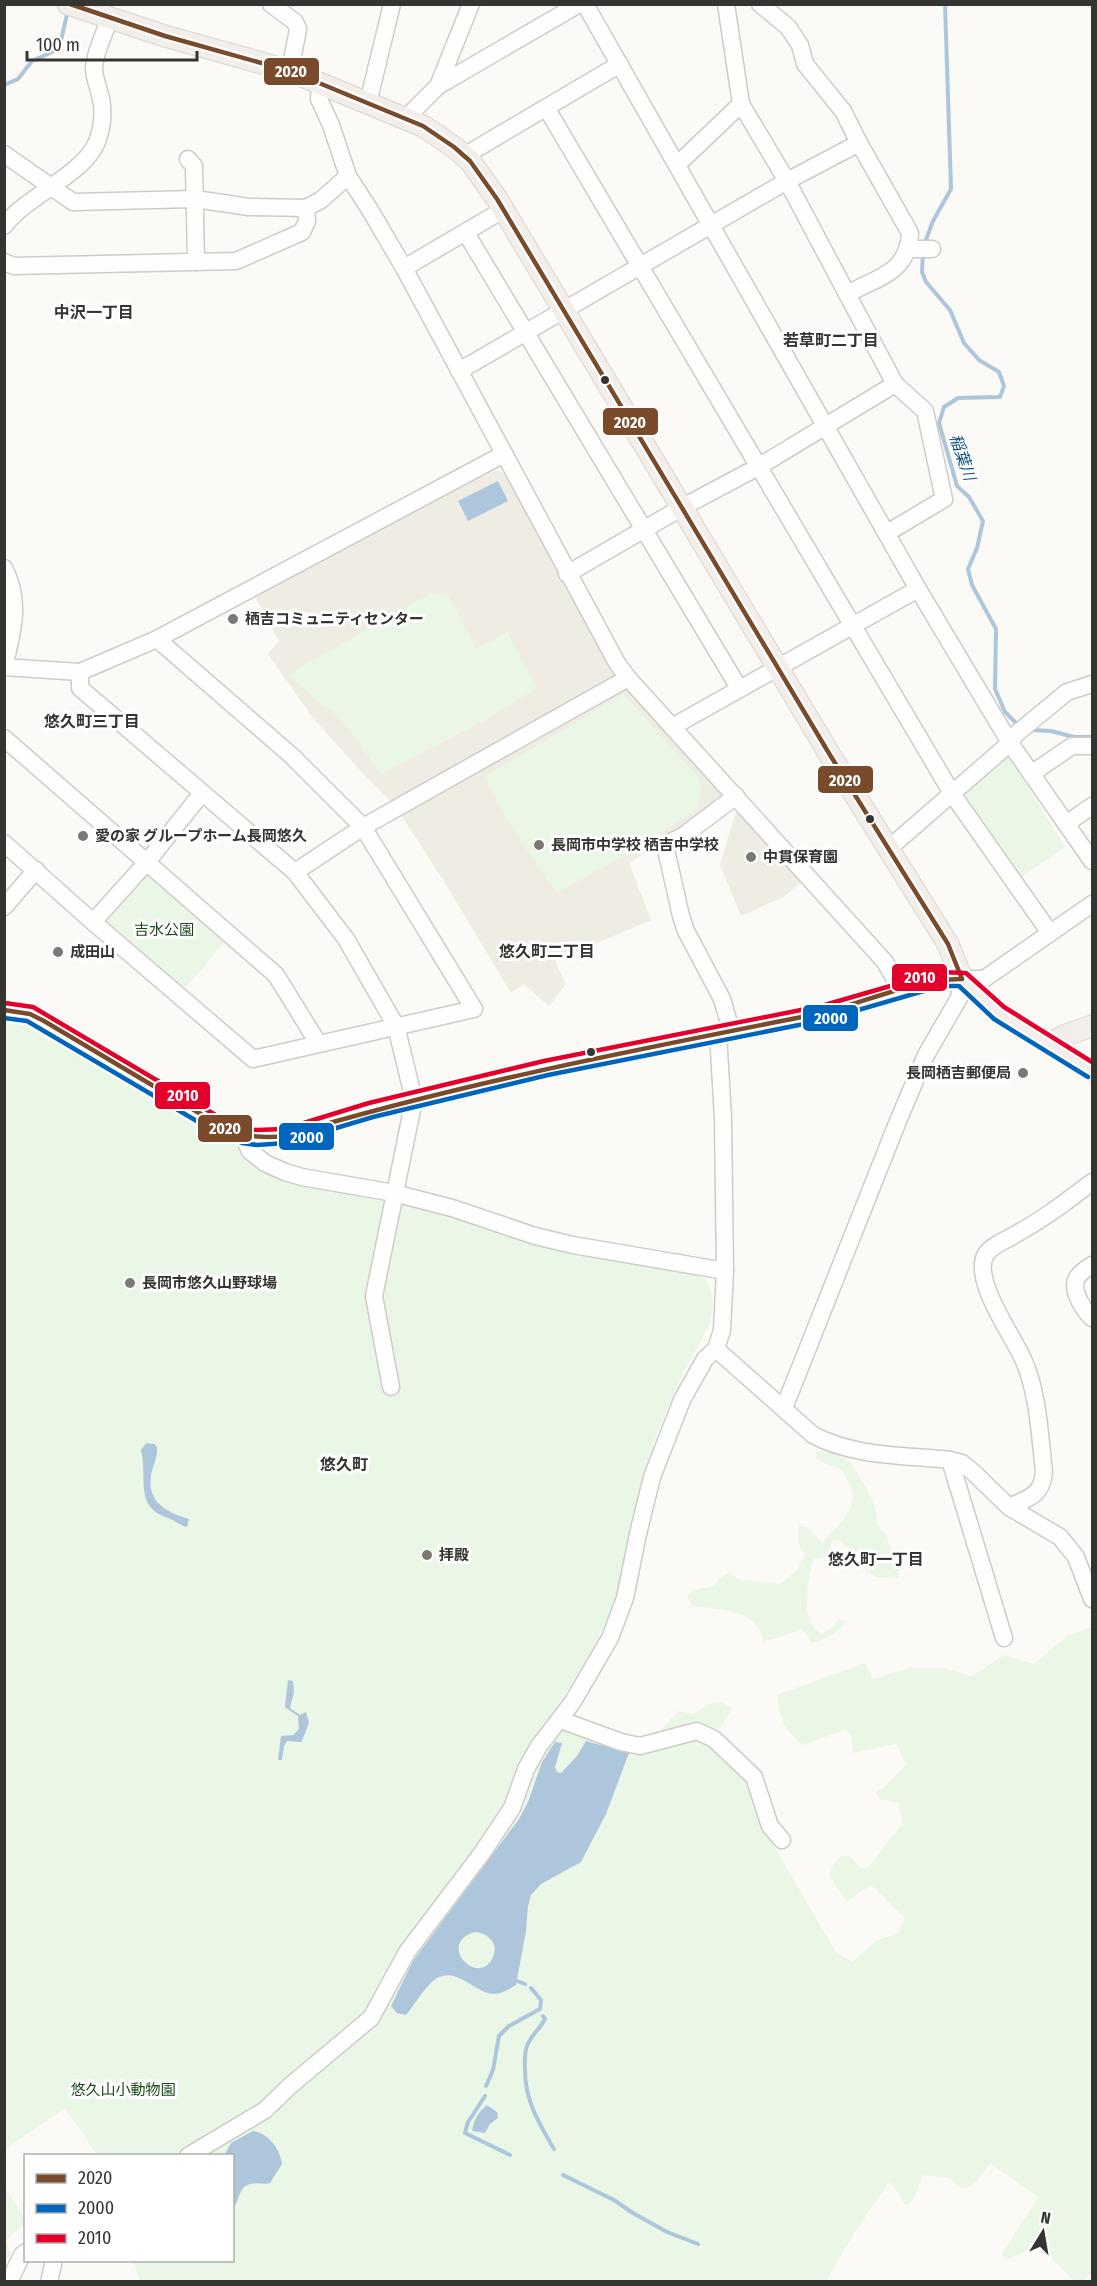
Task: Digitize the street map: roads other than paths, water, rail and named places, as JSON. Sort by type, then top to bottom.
[{"type":"main road","points":[[68,4],[109,20],[290,71],[406,118],[440,137],[464,156],[488,184],[887,850],[948,944],[962,979],[999,1013],[1092,1071]]},
{"type":"main road","points":[[4,1010],[30,1014],[44,1021],[221,1127],[243,1136],[257,1138],[285,1136],[414,1100],[546,1068],[823,1013],[940,979],[962,979]]},
{"type":"main road","points":[[1049,1044],[1092,1026]]},
{"type":"street","points":[[272,4],[278,11],[295,21],[298,29],[290,71]]},
{"type":"street","points":[[368,103],[392,4]]},
{"type":"street","points":[[438,86],[471,4]]},
{"type":"street","points":[[406,118],[438,86],[579,4]]},
{"type":"street","points":[[585,4],[918,589],[1018,734],[1032,774],[1092,861]]},
{"type":"street","points":[[726,4],[741,104],[787,181],[895,384],[925,411],[944,499],[887,533]]},
{"type":"street","points":[[760,4],[788,27],[800,45],[806,64],[843,111],[910,233],[909,249],[898,267],[847,294]]},
{"type":"street","points":[[4,226],[22,207],[51,188],[87,158],[96,145],[102,122],[101,100],[94,76],[94,65],[109,20]]},
{"type":"street","points":[[464,156],[621,64]]},
{"type":"street","points":[[320,84],[319,99],[331,125],[348,176],[404,268],[616,663],[885,962],[901,990]]},
{"type":"street","points":[[677,165],[741,104]]},
{"type":"street","points":[[547,109],[953,795],[1050,933]]},
{"type":"street","points":[[459,371],[787,181],[859,143]]},
{"type":"street","points":[[4,153],[73,202],[195,199],[249,207],[306,208],[321,200],[348,176]]},
{"type":"street","points":[[188,159],[194,166],[196,262]]},
{"type":"street","points":[[4,262],[14,266],[236,261],[298,235],[305,227],[306,208]]},
{"type":"street","points":[[404,268],[503,210]]},
{"type":"street","points":[[466,233],[642,530],[739,688]]},
{"type":"street","points":[[909,249],[932,249]]},
{"type":"street","points":[[567,574],[681,508],[758,467],[895,384]]},
{"type":"street","points":[[6,574],[13,589],[15,608],[4,667],[80,672],[157,639],[504,454]]},
{"type":"street","points":[[672,727],[918,589]]},
{"type":"street","points":[[4,843],[253,1059],[474,1009],[363,827],[293,757],[157,639]]},
{"type":"street","points":[[80,672],[80,688],[295,872],[346,939],[396,1026],[414,1100],[374,1296],[391,1387]]},
{"type":"street","points":[[295,872],[363,827],[628,678]]},
{"type":"street","points":[[887,850],[953,795],[1067,692],[1092,684]]},
{"type":"street","points":[[4,738],[233,935],[276,975],[318,1043]]},
{"type":"street","points":[[1032,774],[1072,746],[1092,746]]},
{"type":"street","points":[[93,922],[147,862],[202,793]]},
{"type":"street","points":[[191,2154],[265,2110],[291,2085],[371,2018],[407,1952],[482,1853],[512,1808],[526,1769],[539,1746],[561,1720],[610,1638],[619,1618],[652,1478],[672,1423],[691,1382],[705,1359],[716,1349],[722,1330],[725,1271],[723,1119],[725,1032],[722,999],[686,931],[665,845],[682,836],[736,796]]},
{"type":"street","points":[[1066,824],[1092,806]]},
{"type":"street","points":[[4,907],[36,870]]},
{"type":"street","points":[[784,1408],[898,1121],[926,1055],[959,998],[962,979],[984,979],[1092,904]]},
{"type":"street","points":[[243,1136],[250,1151],[265,1163],[302,1177],[394,1193],[573,1245],[725,1271]]},
{"type":"street","points":[[1009,1507],[1035,1494],[1042,1487],[1044,1472],[1030,1377],[1024,1360],[989,1295],[983,1276],[985,1255],[994,1246],[1051,1214],[1092,1182]]},
{"type":"street","points":[[1092,1265],[1077,1277],[1075,1282],[1082,1305],[1092,1318]]},
{"type":"street","points":[[716,1349],[813,1435],[830,1444],[868,1453],[962,1463],[1009,1507],[1060,1537],[1071,1548],[1092,1599]]},
{"type":"street","points":[[950,1460],[1004,1638]]},
{"type":"street","points":[[561,1720],[621,1742],[640,1746],[698,1731],[704,1732],[754,1777],[770,1826],[782,1840]]},
{"type":"street","points":[[9,2282],[24,2254]]},
{"type":"street","points":[[49,2282],[54,2262]]},
{"type":"water","points":[[498,481],[508,501],[468,521],[458,501]]},
{"type":"water","points":[[146,1443],[157,1447],[151,1475],[152,1492],[155,1499],[166,1509],[189,1519],[187,1527],[155,1512],[149,1505],[144,1489],[141,1450]]},
{"type":"water","points":[[288,1680],[293,1681],[294,1692],[290,1708],[300,1715],[306,1712],[309,1723],[302,1741],[287,1741],[282,1760],[278,1760],[281,1736],[293,1735],[299,1729],[298,1716],[285,1707]]},
{"type":"water","points":[[586,1741],[629,1753],[606,1814],[581,1862],[541,1884],[531,1895],[516,1985],[494,1994],[456,1977],[441,1976],[429,1985],[406,2015],[397,2013],[391,2006],[413,1961],[519,1819],[528,1802],[542,1762],[555,1742],[562,1743],[555,1767],[557,1772],[561,1773],[577,1756]],"holes":[[[475,1932],[488,1937],[495,1947],[493,1957],[487,1966],[479,1968],[464,1961],[459,1953],[459,1945],[464,1938]]]},
{"type":"water","points":[[487,2105],[497,2112],[498,2118],[490,2124],[485,2133],[472,2131],[481,2110]]},
{"type":"water","points":[[253,2131],[259,2132],[273,2143],[282,2164],[270,2183],[253,2183],[243,2188],[234,2206],[234,2154],[225,2154],[231,2143]]},
{"type":"waterway","name":"稲葉川","points":[[924,245],[933,221],[951,189],[945,4]]},
{"type":"waterway","points":[[4,85],[18,79],[32,61],[59,49],[68,10]]},
{"type":"waterway","name":"稲葉川","points":[[923,252],[922,272],[926,282],[950,310],[964,343],[979,360],[999,372],[1004,386],[1000,397],[958,398],[944,407],[939,423],[957,486],[969,497],[983,521],[977,548],[968,569],[972,585],[996,629],[995,689],[1005,712],[1019,726]]},
{"type":"waterway","name":"稲葉川","points":[[1029,730],[1051,731],[1074,737],[1092,737]]},
{"type":"waterway","points":[[517,1981],[525,1984]]},
{"type":"waterway","points":[[486,2086],[493,2070],[499,2036],[509,2026],[540,2009],[541,2000],[531,1988]]},
{"type":"waterway","points":[[543,2016],[545,2019],[526,2049],[526,2081],[530,2102],[554,2149]]},
{"type":"waterway","points":[[485,2096],[468,2122],[465,2133],[510,2155]]},
{"type":"waterway","points":[[563,2175],[614,2200],[667,2232],[698,2244]]},
{"type":"place","name":"栖吉コミュニティセンター","points":[[233,619]]},
{"type":"place","name":"愛の家 グループホーム長岡悠久","points":[[83,836]]},
{"type":"place","name":"長岡市中学校 栖吉中学校","points":[[539,845]]},
{"type":"place","name":"中貫保育園","points":[[751,857]]},
{"type":"place","name":"成田山","points":[[58,952]]},
{"type":"place","name":"長岡栖吉郵便局","points":[[1023,1073]]},
{"type":"place","name":"長岡市悠久山野球場","points":[[130,1283]]},
{"type":"place","name":"拝殿","points":[[427,1555]]},
{"type":"district","name":"中沢一丁目","points":[[94,312]]},
{"type":"district","name":"若草町二丁目","points":[[831,340]]},
{"type":"district","name":"悠久町三丁目","points":[[92,721]]},
{"type":"district","name":"悠久町二丁目","points":[[547,951]]},
{"type":"district","name":"悠久町","points":[[344,1464]]},
{"type":"district","name":"悠久町一丁目","points":[[876,1559]]},
{"type":"park label","name":"吉水公園","points":[[164,930]]},
{"type":"park label","name":"悠久山小動物園","points":[[123,2090]]}]
